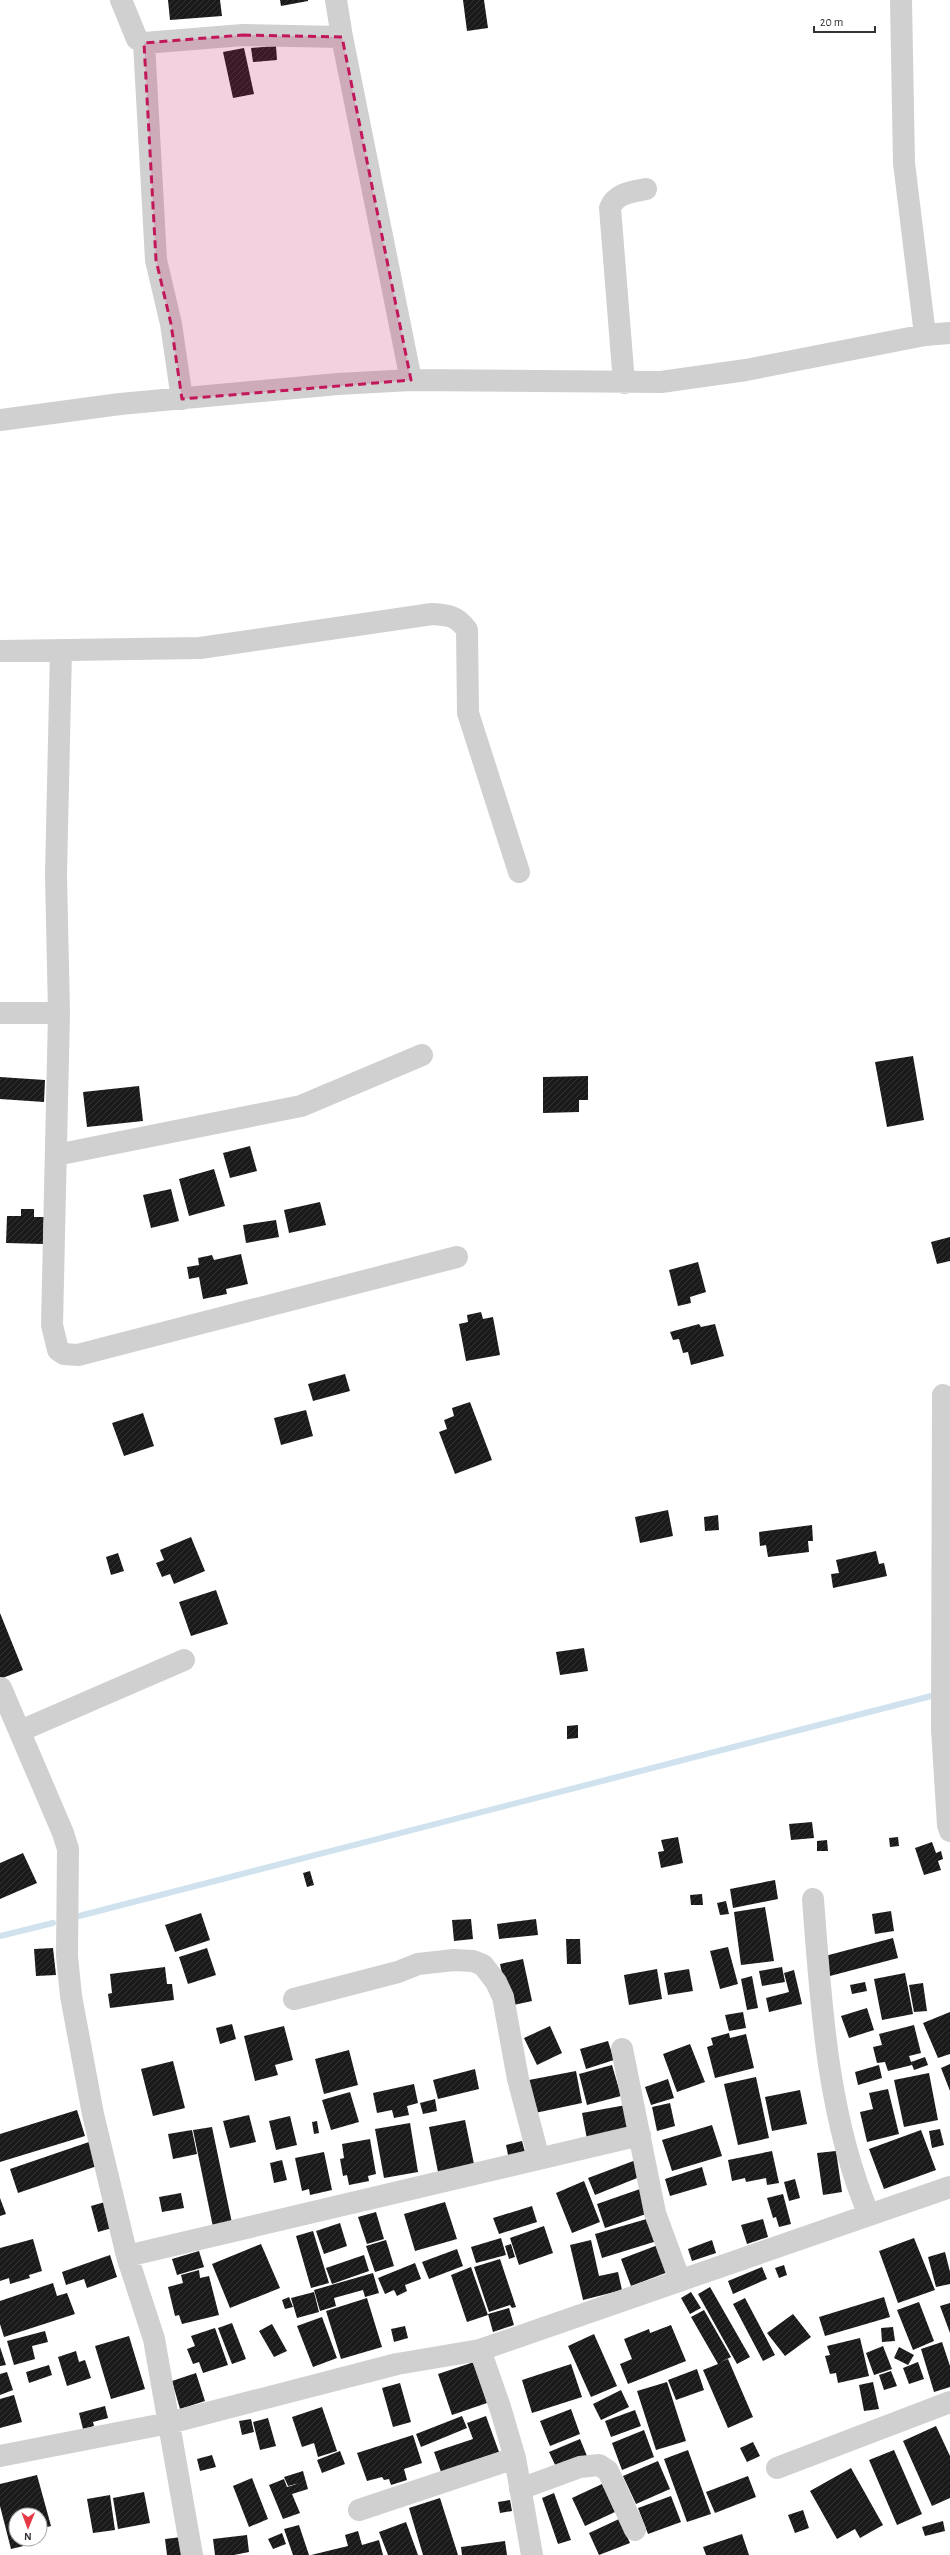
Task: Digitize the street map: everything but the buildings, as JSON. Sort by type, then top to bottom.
[{"type":"street","points":[[121,0],[137,39],[144,43],[243,35],[342,37]]},
{"type":"street","points":[[336,0],[342,37],[411,380]]},
{"type":"street","points":[[901,0],[904,163],[925,335]]},
{"type":"street","points":[[144,43],[154,183],[156,260],[171,324],[182,399]]},
{"type":"street","points":[[624,383],[610,208],[612,202],[621,195],[646,189]]},
{"type":"street","points":[[0,420],[182,399],[338,384],[411,380],[624,383],[661,382],[746,370],[925,335],[950,333]]},
{"type":"street","points":[[0,651],[200,648],[432,614],[449,615],[459,619],[466,630],[468,713],[519,872]]},
{"type":"street","points":[[61,650],[56,874],[59,1013],[52,1325],[58,1350],[64,1354],[78,1355],[457,1257]]},
{"type":"street","points":[[0,1013],[59,1013]]},
{"type":"street","points":[[56,1155],[301,1106],[422,1055]]},
{"type":"street","points":[[943,1395],[942,1678],[947,1817],[950,1831]]},
{"type":"street","points":[[20,1731],[184,1660]]},
{"type":"street","points":[[1,1688],[68,1849],[66,1956],[70,1996],[92,2114],[127,2256],[154,2339],[192,2555]]},
{"type":"street","points":[[812,1899],[818,1972],[830,2069],[839,2117],[859,2190],[869,2215]]},
{"type":"street","points":[[294,1999],[398,1972],[418,1964],[454,1960],[473,1961],[483,1965],[496,1982],[503,1997],[518,2079],[539,2159]]},
{"type":"street","points":[[622,2049],[655,2212],[680,2281]]},
{"type":"street","points":[[127,2256],[640,2135]]},
{"type":"street","points":[[0,2456],[169,2423],[397,2364],[480,2350],[950,2187]]},
{"type":"street","points":[[480,2350],[500,2407],[515,2458],[532,2555]]},
{"type":"street","points":[[777,2468],[950,2402]]},
{"type":"street","points":[[359,2510],[515,2458]]},
{"type":"street","points":[[520,2489],[580,2467],[600,2464],[608,2471],[636,2530]]},
{"type":"highlighted area","points":[[243,35],[342,37],[411,380],[182,399],[171,324],[156,260],[144,43]]},
{"type":"waterway","points":[[79,1916],[939,1694]]},
{"type":"waterway","points":[[0,1936],[53,1923]]}]
